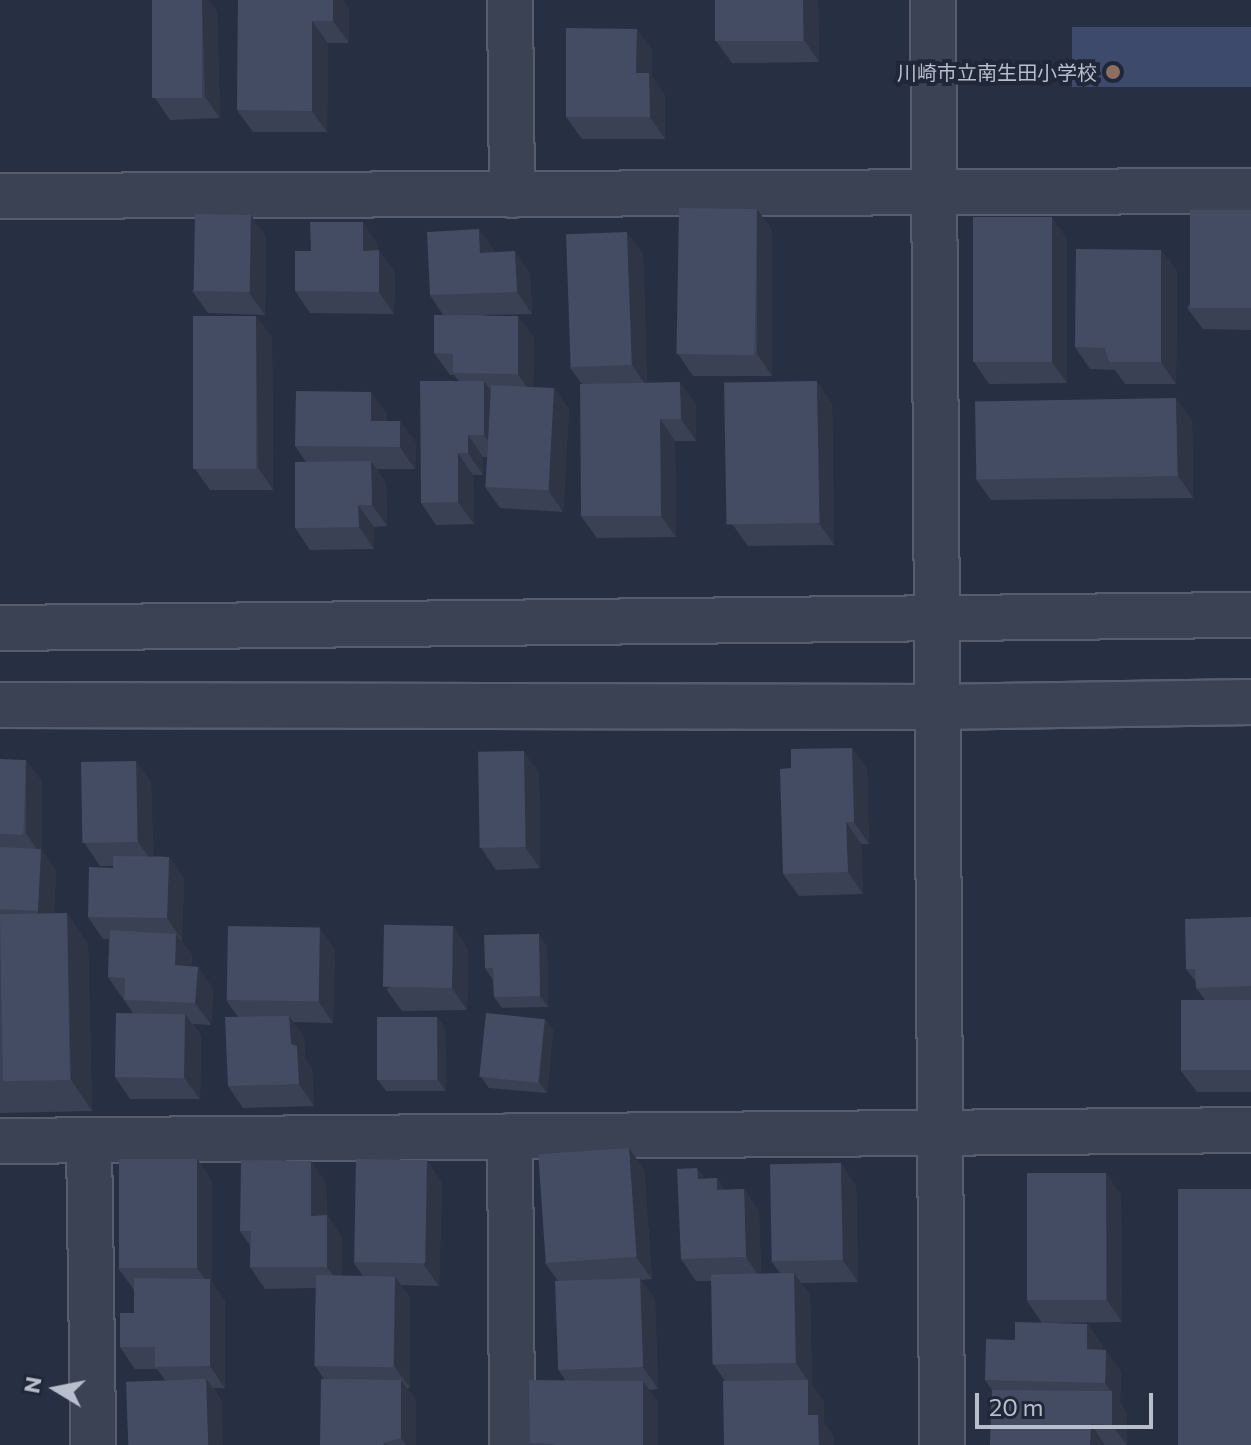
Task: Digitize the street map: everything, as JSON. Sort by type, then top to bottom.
[{"type":"street","points":[[510,0],[512,195]]},
{"type":"street","points":[[933,0],[938,620],[936,1133],[942,1445]]},
{"type":"street","points":[[0,196],[936,195],[1251,191]]},
{"type":"street","points":[[0,628],[1251,615]]},
{"type":"street","points":[[0,705],[937,707],[1251,702]]},
{"type":"street","points":[[0,1141],[1251,1130]]},
{"type":"street","points":[[510,1136],[512,1445]]},
{"type":"street","points":[[89,1140],[93,1445]]},
{"type":"water","points":[[1072,27],[1251,27],[1251,87],[1072,87]]},
{"type":"building","points":[[152,0],[202,0],[202,98],[152,98]]},
{"type":"building","points":[[238,0],[333,0],[333,21],[312,21],[312,111],[237,110]]},
{"type":"building","points":[[715,0],[803,0],[803,41],[715,41]]},
{"type":"building","points":[[566,28],[637,29],[636,73],[649,73],[650,117],[566,117]]},
{"type":"building","points":[[679,208],[757,209],[754,355],[676,354]]},
{"type":"building","points":[[1190,210],[1251,210],[1251,308],[1190,308]]},
{"type":"building","points":[[195,214],[251,215],[250,292],[194,291]]},
{"type":"building","points":[[973,217],[1052,217],[1052,362],[973,362]]},
{"type":"building","points":[[310,222],[363,222],[363,251],[379,250],[379,292],[295,291],[295,251],[311,251]]},
{"type":"building","points":[[479,229],[480,253],[515,251],[517,292],[430,295],[427,232]]},
{"type":"building","points":[[627,232],[632,365],[571,367],[566,234]]},
{"type":"building","points":[[1076,249],[1161,250],[1161,362],[1109,362],[1105,348],[1075,347]]},
{"type":"building","points":[[434,315],[518,316],[518,374],[453,373],[453,354],[434,353]]},
{"type":"building","points":[[193,316],[256,316],[256,469],[193,469]]},
{"type":"building","points":[[420,381],[484,381],[484,435],[468,435],[468,453],[458,453],[458,502],[421,503]]},
{"type":"building","points":[[817,381],[819,523],[726,525],[724,383]]},
{"type":"building","points":[[680,382],[681,419],[660,419],[661,516],[581,516],[580,384]]},
{"type":"building","points":[[491,385],[554,388],[549,490],[486,487]]},
{"type":"building","points":[[296,391],[371,392],[371,421],[400,421],[400,447],[295,446]]},
{"type":"building","points":[[1176,398],[1177,476],[976,479],[975,402]]},
{"type":"building","points":[[371,461],[372,505],[358,505],[359,527],[295,528],[295,462]]},
{"type":"building","points":[[852,748],[854,822],[846,822],[848,872],[783,874],[780,769],[791,768],[791,749]]},
{"type":"building","points":[[524,751],[526,847],[480,848],[478,752]]},
{"type":"building","points":[[0,759],[26,760],[23,835],[0,834]]},
{"type":"building","points":[[136,761],[137,842],[82,843],[81,762]]},
{"type":"building","points":[[0,847],[41,849],[38,911],[0,909]]},
{"type":"building","points":[[113,856],[169,857],[167,918],[88,917],[89,867],[113,868]]},
{"type":"building","points":[[67,913],[70,1080],[3,1081],[0,914]]},
{"type":"building","points":[[1251,917],[1251,986],[1196,988],[1195,969],[1186,969],[1185,919]]},
{"type":"building","points":[[384,925],[453,926],[452,988],[383,987]]},
{"type":"building","points":[[228,926],[320,928],[319,1002],[227,1000]]},
{"type":"building","points":[[110,930],[176,934],[175,965],[198,967],[195,1003],[124,1000],[125,978],[108,977]]},
{"type":"building","points":[[539,934],[540,996],[494,997],[493,968],[485,968],[484,935]]},
{"type":"building","points":[[1181,1000],[1251,1000],[1251,1070],[1181,1070]]},
{"type":"building","points":[[116,1013],[185,1014],[184,1078],[115,1077]]},
{"type":"building","points":[[486,1013],[545,1019],[538,1083],[479,1077]]},
{"type":"building","points":[[289,1016],[291,1044],[297,1046],[299,1084],[228,1086],[225,1017]]},
{"type":"building","points":[[377,1017],[437,1017],[437,1080],[377,1080]]},
{"type":"building","points":[[629,1148],[637,1257],[546,1263],[538,1154]]},
{"type":"building","points":[[119,1159],[197,1159],[197,1268],[119,1268]]},
{"type":"building","points":[[356,1159],[427,1160],[425,1263],[354,1262]]},
{"type":"building","points":[[241,1160],[311,1161],[311,1216],[327,1215],[327,1267],[250,1267],[251,1231],[240,1231]]},
{"type":"building","points":[[841,1163],[843,1260],[772,1261],[770,1164]]},
{"type":"building","points":[[697,1168],[698,1179],[717,1178],[717,1190],[744,1189],[746,1257],[681,1259],[677,1169]]},
{"type":"building","points":[[1027,1173],[1106,1173],[1106,1300],[1027,1300]]},
{"type":"building","points":[[1178,1189],[1251,1189],[1251,1445],[1178,1445]]},
{"type":"building","points":[[794,1273],[796,1363],[713,1364],[711,1274]]},
{"type":"building","points":[[316,1275],[395,1276],[393,1367],[314,1366]]},
{"type":"building","points":[[134,1278],[210,1279],[210,1366],[155,1367],[155,1347],[120,1347],[120,1313],[134,1313]]},
{"type":"building","points":[[640,1278],[643,1367],[558,1370],[555,1281]]},
{"type":"building","points":[[1015,1322],[1087,1324],[1087,1349],[1106,1350],[1105,1383],[985,1380],[986,1339],[1015,1340]]},
{"type":"building","points":[[206,1379],[208,1445],[128,1445],[126,1382]]},
{"type":"building","points":[[321,1379],[401,1380],[401,1438],[383,1445],[320,1445]]},
{"type":"building","points":[[529,1380],[643,1381],[643,1445],[530,1443]]},
{"type":"building","points":[[808,1380],[808,1415],[818,1415],[819,1445],[724,1445],[723,1381]]},
{"type":"building","points":[[992,1390],[1112,1391],[1112,1425],[1091,1424],[1090,1445],[990,1445]]},
{"type":"place","name":"川崎市立南生田小学校","points":[[1113,72]]}]
